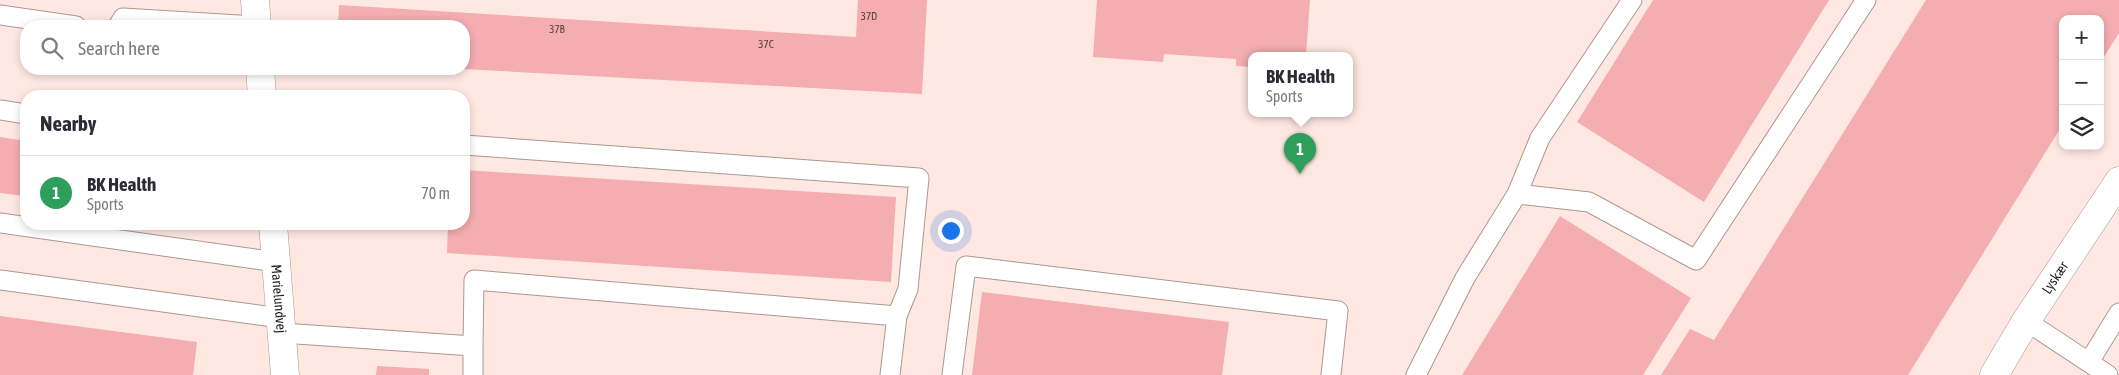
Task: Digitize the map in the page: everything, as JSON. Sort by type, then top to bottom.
[{"type":"street","points":[[260,75],[262,90]]},
{"type":"street","name":"Lyskær","points":[[1994,375],[2026,321],[2119,181]]},
{"type":"street","name":"Marielundvej","points":[[273,230],[285,375]]},
{"type":"lane","points":[[1416,375],[1465,278],[1517,194],[1540,138],[1632,0]]},
{"type":"lane","points":[[1517,194],[1589,202],[1696,260],[1866,0]]},
{"type":"lane","points":[[0,15],[35,20]]},
{"type":"lane","points":[[122,20],[123,18],[256,17]]},
{"type":"lane","points":[[0,110],[20,113]]},
{"type":"lane","points":[[470,145],[919,178],[908,289],[897,316],[890,375]]},
{"type":"lane","points":[[0,223],[20,226]]},
{"type":"lane","points":[[50,230],[276,262]]},
{"type":"lane","points":[[952,375],[966,266],[1338,311],[1330,375]]},
{"type":"lane","points":[[0,280],[281,326],[473,346]]},
{"type":"lane","points":[[474,375],[474,280],[897,316]]},
{"type":"lane","points":[[2089,362],[2119,314]]},
{"type":"lane","points":[[2026,321],[2108,375]]},
{"type":"building","points":[[858,0],[927,0],[922,94],[470,69],[470,20],[338,20],[339,5],[856,37]]},
{"type":"building","points":[[1097,0],[1310,0],[1306,52],[1248,52],[1248,67],[1236,66],[1236,59],[1164,54],[1163,62],[1093,57]]},
{"type":"building","points":[[1653,0],[1829,0],[1704,202],[1577,122]]},
{"type":"building","points":[[1926,0],[2119,0],[2119,33],[2104,57],[2104,15],[2059,15],[2059,130],[1908,375],[1661,375],[1690,329],[1714,340]]},
{"type":"building","points":[[0,137],[20,140],[20,195],[0,193]]},
{"type":"building","points":[[470,170],[896,197],[891,282],[447,253],[448,230],[470,230]]},
{"type":"building","points":[[1560,216],[1691,298],[1643,375],[1462,375]]},
{"type":"building","points":[[982,292],[1229,322],[1222,375],[972,375]]},
{"type":"building","points":[[0,316],[197,342],[193,375],[0,375]]},
{"type":"building","points":[[377,366],[429,369],[429,375],[376,375]]},
{"type":"place","name":"BK Health","points":[[1300,174]]}]
